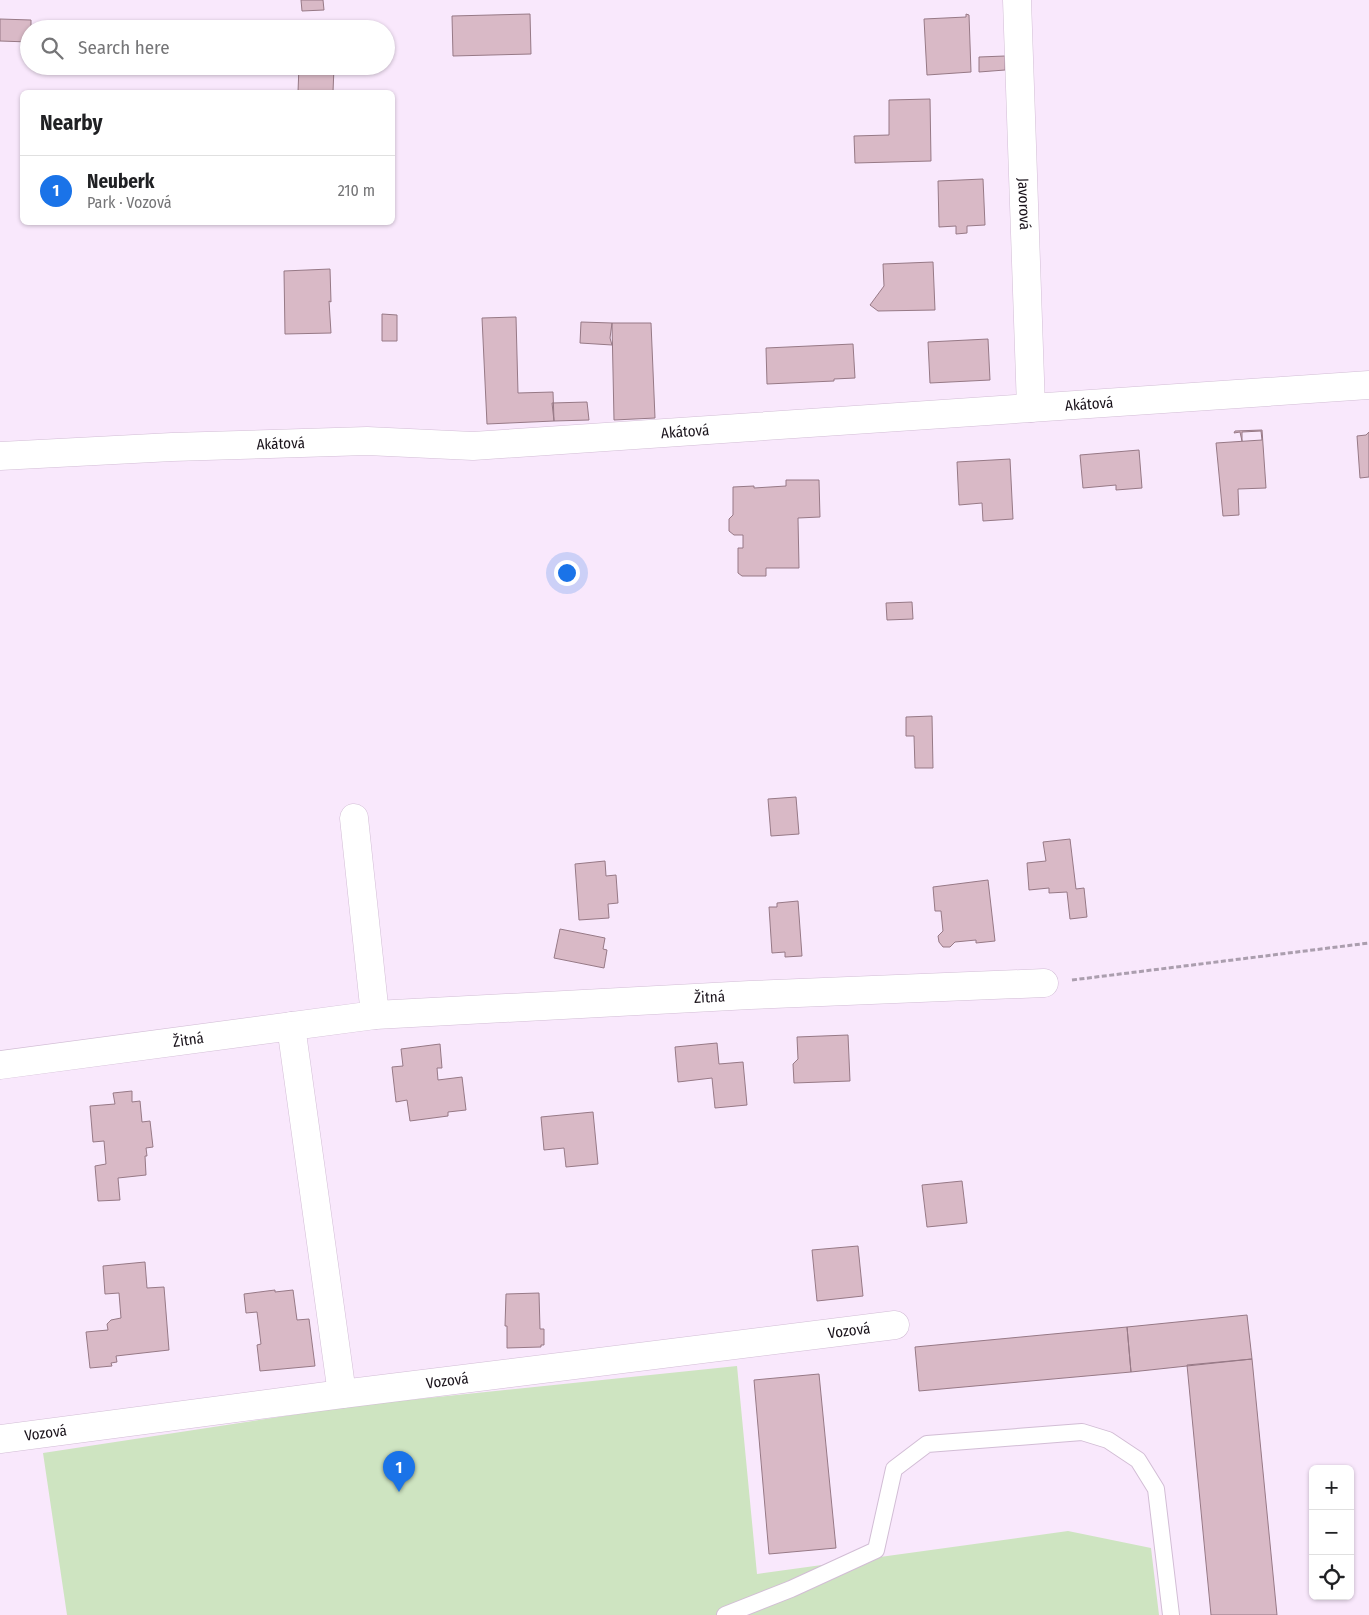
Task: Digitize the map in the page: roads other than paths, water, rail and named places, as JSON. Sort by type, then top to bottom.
[{"type":"street","name":"Javorová","points":[[1017,0],[1031,408]]},
{"type":"street","name":"Akátová","points":[[0,456],[172,447],[367,441],[473,446],[1369,385]]},
{"type":"street","points":[[354,818],[375,1015]]},
{"type":"street","name":"Žitná","points":[[0,1064],[375,1015],[750,995],[1044,983]]},
{"type":"street","points":[[291,1026],[342,1394]]},
{"type":"street","name":"Vozová","points":[[0,1439],[895,1325]]},
{"type":"lane","points":[[725,1615],[791,1589],[876,1550],[894,1469],[927,1444],[1082,1432],[1108,1440],[1138,1460],[1156,1489],[1171,1615]]},
{"type":"place","name":"Neuberk","points":[[399,1492]]}]
